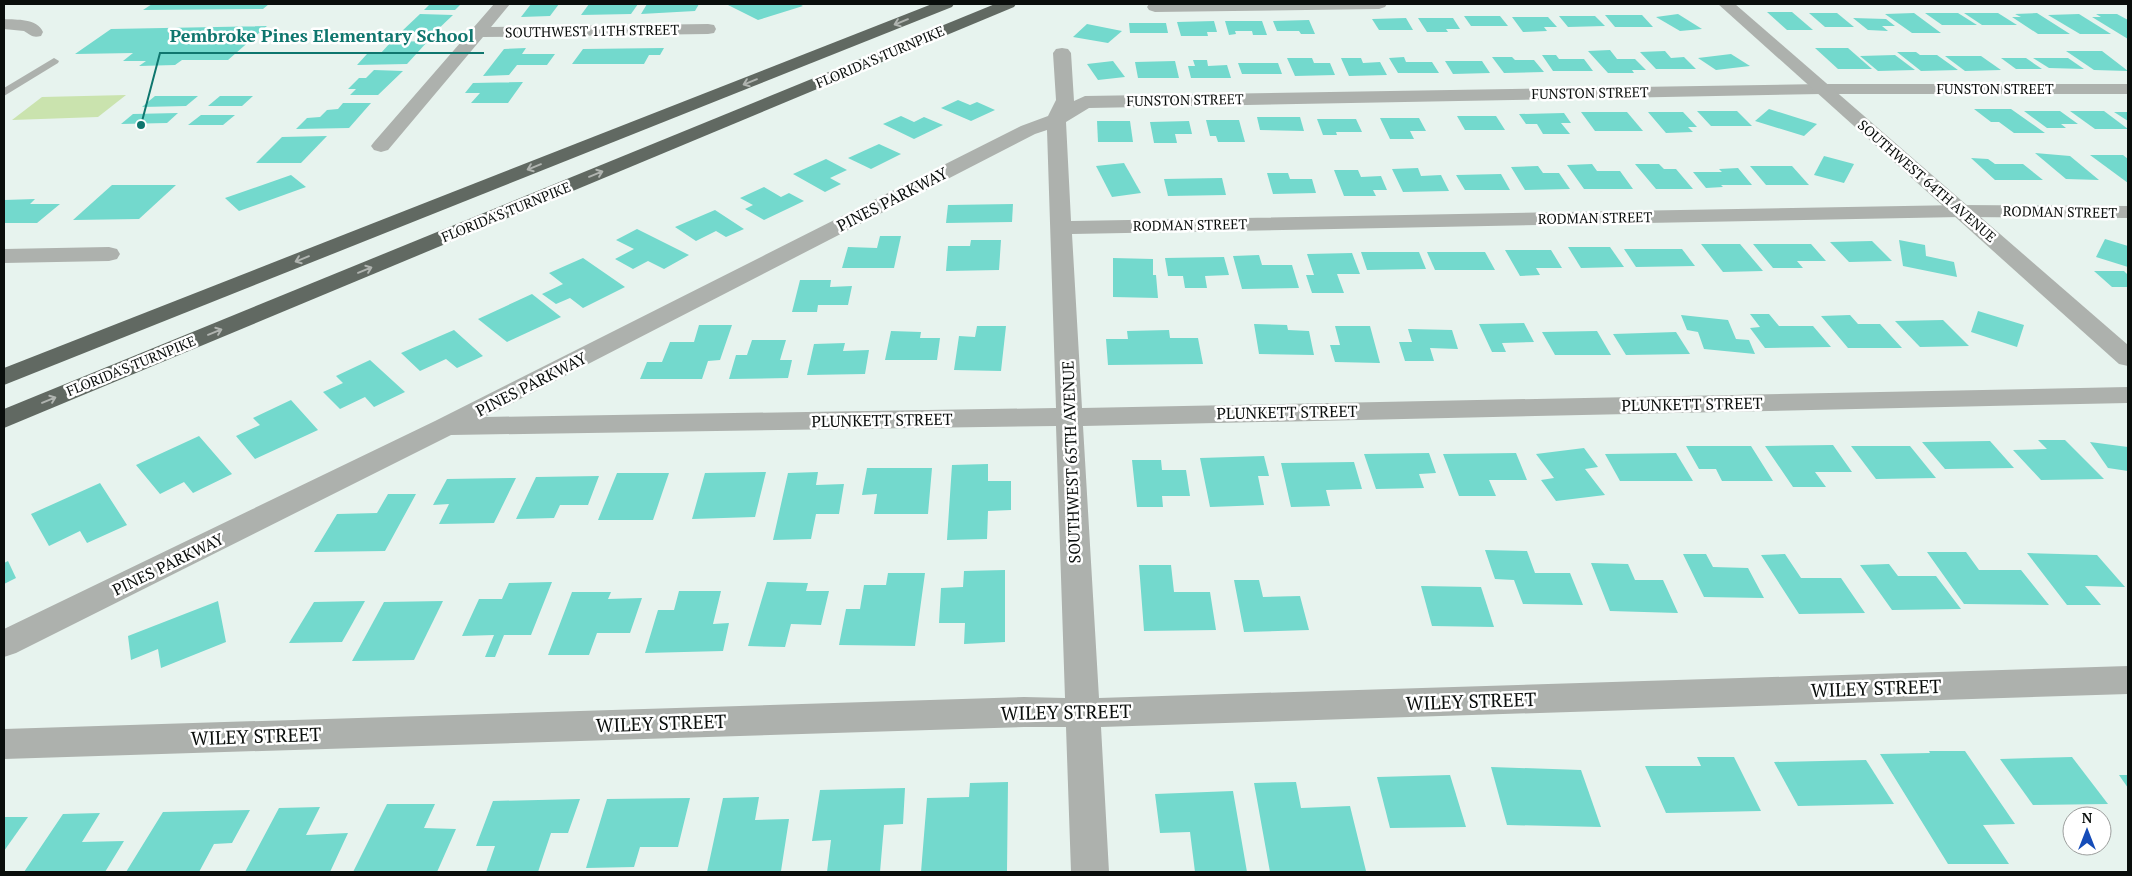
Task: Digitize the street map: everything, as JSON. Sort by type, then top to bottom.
[{"type":"highway","name":"FLORIDA'S TURNPIKE","points":[[4,378],[946,4]]},
{"type":"highway","name":"FLORIDA'S TURNPIKE","points":[[4,419],[1008,4]]},
{"type":"street","points":[[380,146],[502,4]]},
{"type":"street","points":[[1155,7],[1379,4]]},
{"type":"street","name":"SOUTHWEST 64TH AVENUE","points":[[1726,4],[2128,358]]},
{"type":"street","points":[[9,24],[28,26],[34,28],[35,32]]},
{"type":"street","name":"SOUTHWEST 11TH STREET","points":[[477,32],[708,30]]},
{"type":"street","name":"SOUTHWEST 65TH AVENUE","points":[[1062,53],[1065,100],[1056,120],[1090,872]]},
{"type":"street","name":"FUNSTON STREET","points":[[1056,120],[1085,102],[1821,89],[2128,89]]},
{"type":"street","name":"PINES PARKWAY","points":[[4,644],[445,427],[1013,137],[1056,120]]},
{"type":"street","name":"RODMAN STREET","points":[[1062,228],[1960,211],[2128,212]]},
{"type":"street","points":[[4,256],[109,254]]},
{"type":"street","name":"PLUNKETT STREET","points":[[445,427],[1068,417],[2128,395]]},
{"type":"street","name":"WILEY STREET","points":[[4,744],[1014,712],[1082,713],[2128,680]]},
{"type":"lane","points":[[4,93],[54,61]]},
{"type":"green space","points":[[126,95],[98,117],[12,120],[42,97]]},
{"type":"building","points":[[152,4],[269,4],[263,9],[143,10]]},
{"type":"building","points":[[430,4],[461,4],[455,10],[424,10]]},
{"type":"building","points":[[531,4],[559,4],[550,16],[521,17]]},
{"type":"building","points":[[589,4],[638,4],[631,14],[581,15]]},
{"type":"building","points":[[647,4],[699,4],[695,11],[641,14]]},
{"type":"building","points":[[726,4],[799,4],[803,6],[758,20]]},
{"type":"building","points":[[1767,12],[1792,12],[1813,30],[1787,30]]},
{"type":"building","points":[[1809,13],[1837,13],[1854,27],[1825,27]]},
{"type":"building","points":[[1914,13],[1941,33],[1912,33],[1885,14]]},
{"type":"building","points":[[1925,13],[1958,13],[1977,25],[1942,25]]},
{"type":"building","points":[[1964,13],[1998,13],[2017,25],[1982,25]]},
{"type":"building","points":[[2037,13],[2070,34],[2038,34],[2012,17],[2021,17],[2015,14]]},
{"type":"building","points":[[420,14],[453,15],[435,32],[401,32]]},
{"type":"building","points":[[1678,14],[1702,29],[1680,31],[1656,17]]},
{"type":"building","points":[[2079,14],[2111,34],[2080,34],[2048,15]]},
{"type":"building","points":[[2096,14],[2117,14],[2128,20],[2128,39],[2092,17],[2101,17]]},
{"type":"building","points":[[1605,15],[1642,15],[1653,27],[1615,27]]},
{"type":"building","points":[[1464,16],[1500,16],[1508,26],[1471,26]]},
{"type":"building","points":[[1559,16],[1595,16],[1605,26],[1568,27]]},
{"type":"building","points":[[1512,17],[1548,17],[1557,27],[1544,27],[1547,31],[1523,32]]},
{"type":"building","points":[[1406,18],[1413,30],[1379,30],[1372,19]]},
{"type":"building","points":[[1418,18],[1453,18],[1460,29],[1446,29],[1448,32],[1427,32]]},
{"type":"building","points":[[1853,18],[1886,19],[1895,26],[1882,26],[1888,31],[1868,30]]},
{"type":"building","points":[[1309,20],[1315,34],[1301,34],[1299,31],[1277,31],[1273,21]]},
{"type":"building","points":[[1214,21],[1217,32],[1207,32],[1208,36],[1181,36],[1177,22]]},
{"type":"building","points":[[1225,21],[1262,21],[1267,35],[1253,35],[1252,31],[1235,31],[1236,34],[1229,35]]},
{"type":"building","points":[[1129,23],[1166,23],[1168,33],[1130,33]]},
{"type":"building","points":[[1087,24],[1122,31],[1108,43],[1073,37]]},
{"type":"building","points":[[267,26],[228,60],[182,60],[175,65],[139,66],[146,61],[123,61],[133,53],[75,54],[111,29]]},
{"type":"building","points":[[428,41],[407,64],[357,65],[367,54],[380,54],[391,42]]},
{"type":"building","points":[[526,48],[522,54],[555,54],[547,65],[517,65],[509,75],[483,76],[504,49]]},
{"type":"building","points":[[664,48],[660,55],[649,55],[644,64],[572,64],[583,49]]},
{"type":"building","points":[[1815,48],[1848,48],[1872,69],[1838,69]]},
{"type":"building","points":[[1610,50],[1617,59],[1635,59],[1646,70],[1632,70],[1634,73],[1608,73],[1588,51]]},
{"type":"building","points":[[1665,51],[1671,58],[1684,57],[1696,69],[1656,69],[1640,52]]},
{"type":"building","points":[[2066,51],[2102,51],[2128,71],[2094,70]]},
{"type":"building","points":[[1897,52],[1937,55],[1958,70],[1921,71]]},
{"type":"building","points":[[1731,54],[1750,66],[1716,70],[1698,58]]},
{"type":"building","points":[[1542,55],[1556,55],[1559,59],[1584,59],[1593,71],[1553,71]]},
{"type":"building","points":[[1895,55],[1915,70],[1878,71],[1860,56]]},
{"type":"building","points":[[1945,56],[1981,56],[2001,70],[1965,71]]},
{"type":"building","points":[[1404,57],[1406,62],[1432,62],[1439,73],[1398,73],[1389,58]]},
{"type":"building","points":[[1492,57],[1534,60],[1544,72],[1504,73]]},
{"type":"building","points":[[1287,58],[1312,58],[1314,63],[1330,63],[1335,75],[1295,76]]},
{"type":"building","points":[[1341,58],[1361,58],[1363,63],[1380,62],[1387,75],[1349,76]]},
{"type":"building","points":[[2001,58],[2026,58],[2042,69],[2016,69]]},
{"type":"building","points":[[2033,58],[2068,58],[2084,69],[2049,68]]},
{"type":"building","points":[[1193,60],[1207,60],[1208,66],[1227,65],[1231,78],[1191,78],[1188,66],[1195,66]]},
{"type":"building","points":[[1113,61],[1125,77],[1098,80],[1087,64]]},
{"type":"building","points":[[1175,61],[1179,78],[1138,78],[1135,62]]},
{"type":"building","points":[[1445,61],[1482,61],[1490,73],[1453,74]]},
{"type":"building","points":[[1238,63],[1278,63],[1282,74],[1242,74]]},
{"type":"building","points":[[374,70],[403,71],[378,95],[350,95],[356,89],[348,89],[359,78],[366,78]]},
{"type":"building","points":[[523,82],[508,103],[471,103],[480,93],[465,93],[473,83]]},
{"type":"building","points":[[155,96],[198,96],[186,106],[142,107]]},
{"type":"building","points":[[220,96],[253,96],[242,106],[208,106]]},
{"type":"building","points":[[958,100],[970,105],[977,102],[995,110],[971,121],[941,108]]},
{"type":"building","points":[[343,103],[371,103],[349,128],[296,129],[307,118],[320,117],[327,110],[338,109]]},
{"type":"building","points":[[1769,109],[1817,124],[1804,136],[1755,121]]},
{"type":"building","points":[[1974,109],[2011,109],[2045,133],[2014,133],[1999,122],[1991,122]]},
{"type":"building","points":[[1697,111],[1737,111],[1752,126],[1711,126]]},
{"type":"building","points":[[2024,111],[2060,111],[2078,124],[2061,124],[2066,128],[2047,128]]},
{"type":"building","points":[[2070,111],[2104,111],[2128,129],[2095,129]]},
{"type":"building","points":[[1581,112],[1627,112],[1643,131],[1595,131]]},
{"type":"building","points":[[1648,112],[1683,112],[1697,127],[1688,127],[1693,132],[1666,133]]},
{"type":"building","points":[[2114,112],[2128,112],[2128,121]]},
{"type":"building","points":[[178,113],[167,123],[121,124],[133,114]]},
{"type":"building","points":[[1564,113],[1571,123],[1561,123],[1570,134],[1543,134],[1537,124],[1526,124],[1519,114]]},
{"type":"building","points":[[201,115],[235,115],[223,125],[188,125]]},
{"type":"building","points":[[901,116],[914,122],[924,117],[943,125],[914,139],[883,124]]},
{"type":"building","points":[[1457,116],[1496,116],[1505,130],[1465,130]]},
{"type":"building","points":[[1257,117],[1300,117],[1304,131],[1260,130]]},
{"type":"building","points":[[1380,118],[1419,118],[1426,131],[1410,131],[1414,139],[1390,139]]},
{"type":"building","points":[[1317,119],[1356,119],[1362,132],[1336,132],[1337,135],[1323,135]]},
{"type":"building","points":[[1206,120],[1239,120],[1245,142],[1218,142],[1216,136],[1210,136]]},
{"type":"building","points":[[1097,121],[1130,121],[1133,142],[1098,142]]},
{"type":"building","points":[[1189,121],[1192,134],[1175,134],[1177,143],[1154,143],[1150,122]]},
{"type":"building","points":[[327,136],[301,163],[256,163],[282,137]]},
{"type":"building","points":[[879,144],[901,154],[871,169],[848,158]]},
{"type":"building","points":[[2035,153],[2070,156],[2099,180],[2066,179]]},
{"type":"building","points":[[2090,155],[2123,155],[2128,159],[2128,183]]},
{"type":"building","points":[[1824,156],[1854,164],[1844,183],[1814,175]]},
{"type":"building","points":[[1971,158],[1988,159],[1995,164],[2023,164],[2043,180],[1995,180]]},
{"type":"building","points":[[826,159],[847,170],[830,178],[841,184],[825,192],[793,174]]},
{"type":"building","points":[[1124,163],[1141,193],[1112,197],[1096,166]]},
{"type":"building","points":[[1592,164],[1597,171],[1620,171],[1633,189],[1584,189],[1567,165]]},
{"type":"building","points":[[1635,164],[1659,164],[1664,169],[1676,169],[1693,189],[1656,189]]},
{"type":"building","points":[[1538,166],[1543,173],[1559,173],[1570,189],[1525,190],[1511,167]]},
{"type":"building","points":[[1750,166],[1792,166],[1809,185],[1766,185]]},
{"type":"building","points":[[1418,168],[1421,176],[1441,175],[1449,191],[1403,192],[1392,169]]},
{"type":"building","points":[[1738,168],[1752,185],[1721,185],[1723,187],[1706,188],[1693,172],[1722,172],[1719,169]]},
{"type":"building","points":[[1334,170],[1358,170],[1361,177],[1381,176],[1387,190],[1373,190],[1376,196],[1344,196]]},
{"type":"building","points":[[1267,173],[1288,173],[1290,179],[1312,179],[1316,193],[1273,194]]},
{"type":"building","points":[[1501,174],[1510,190],[1465,190],[1456,175]]},
{"type":"building","points":[[291,175],[306,187],[239,211],[225,198]]},
{"type":"building","points":[[1222,178],[1226,195],[1168,196],[1164,179]]},
{"type":"building","points":[[112,185],[176,185],[139,219],[73,220]]},
{"type":"building","points":[[764,187],[781,197],[789,193],[804,201],[764,220],[745,209],[753,205],[740,198]]},
{"type":"building","points":[[35,199],[30,204],[60,204],[37,223],[4,223],[4,200]]},
{"type":"building","points":[[1013,204],[1012,222],[946,223],[948,205]]},
{"type":"building","points":[[715,210],[744,229],[726,237],[716,231],[696,241],[675,227]]},
{"type":"building","points":[[637,229],[689,255],[664,269],[648,261],[633,269],[615,259],[634,249],[616,240]]},
{"type":"building","points":[[880,236],[901,236],[894,268],[842,268],[848,247],[877,248]]},
{"type":"building","points":[[2105,239],[2128,246],[2128,267],[2096,257]]},
{"type":"building","points":[[971,240],[1001,240],[999,270],[946,271],[948,246],[970,246]]},
{"type":"building","points":[[1899,240],[1925,245],[1926,256],[1954,262],[1957,277],[1903,266]]},
{"type":"building","points":[[1872,241],[1892,261],[1849,262],[1830,242]]},
{"type":"building","points":[[1701,244],[1740,244],[1763,271],[1723,272]]},
{"type":"building","points":[[1753,244],[1811,244],[1826,261],[1797,261],[1803,268],[1773,268]]},
{"type":"building","points":[[1568,247],[1610,247],[1624,267],[1581,268]]},
{"type":"building","points":[[1624,249],[1682,249],[1695,266],[1636,267]]},
{"type":"building","points":[[1505,250],[1551,250],[1562,268],[1536,268],[1540,275],[1520,276]]},
{"type":"building","points":[[1361,252],[1419,252],[1426,269],[1367,270]]},
{"type":"building","points":[[1427,252],[1485,252],[1495,270],[1435,270]]},
{"type":"building","points":[[1352,253],[1360,274],[1337,274],[1344,293],[1312,293],[1306,275],[1314,275],[1307,254]]},
{"type":"building","points":[[1259,255],[1262,265],[1292,265],[1299,288],[1242,289],[1233,256]]},
{"type":"building","points":[[1224,257],[1229,275],[1205,276],[1207,288],[1185,288],[1183,276],[1168,276],[1165,258]]},
{"type":"building","points":[[583,258],[625,287],[583,308],[570,298],[556,304],[542,294],[563,284],[549,273]]},
{"type":"building","points":[[1113,258],[1153,259],[1153,275],[1156,275],[1158,298],[1113,297]]},
{"type":"building","points":[[2094,271],[2124,271],[2128,275],[2128,287],[2112,287]]},
{"type":"building","points":[[800,280],[831,280],[830,287],[852,286],[848,305],[818,305],[817,312],[792,312]]},
{"type":"building","points":[[532,294],[561,317],[507,342],[478,319]]},
{"type":"building","points":[[1978,311],[2024,325],[2017,347],[1971,332]]},
{"type":"building","points":[[1750,314],[1769,314],[1779,326],[1813,326],[1831,347],[1765,348],[1750,328],[1760,327]]},
{"type":"building","points":[[1681,315],[1728,320],[1736,339],[1749,340],[1755,354],[1704,349],[1698,332],[1687,330]]},
{"type":"building","points":[[1850,315],[1858,324],[1880,324],[1902,348],[1848,348],[1821,316]]},
{"type":"building","points":[[1943,320],[1969,346],[1920,347],[1895,321]]},
{"type":"building","points":[[1524,323],[1534,342],[1502,343],[1506,352],[1492,352],[1479,324]]},
{"type":"building","points":[[1254,324],[1287,325],[1288,330],[1309,331],[1314,355],[1259,354]]},
{"type":"building","points":[[699,325],[732,325],[720,360],[708,361],[702,379],[640,379],[647,362],[662,362],[670,342],[694,342]]},
{"type":"building","points":[[977,326],[1006,326],[1001,371],[954,370],[959,336],[975,337]]},
{"type":"building","points":[[1335,326],[1370,326],[1380,363],[1335,362],[1330,345],[1340,345]]},
{"type":"building","points":[[1408,329],[1452,330],[1458,349],[1430,348],[1434,361],[1405,361],[1399,342],[1412,342]]},
{"type":"building","points":[[454,330],[483,356],[457,368],[446,359],[420,371],[401,353]]},
{"type":"building","points":[[1169,330],[1170,338],[1198,338],[1203,364],[1108,365],[1106,339],[1128,339],[1127,331]]},
{"type":"building","points":[[891,331],[921,332],[920,338],[940,338],[937,360],[885,360]]},
{"type":"building","points":[[1597,331],[1611,355],[1555,355],[1542,332]]},
{"type":"building","points":[[1676,332],[1690,354],[1626,355],[1613,334]]},
{"type":"building","points":[[752,340],[786,340],[780,360],[792,360],[788,378],[729,379],[736,355],[747,355]]},
{"type":"building","points":[[845,343],[843,351],[869,350],[865,374],[807,375],[814,344]]},
{"type":"building","points":[[370,360],[405,392],[374,407],[365,397],[340,409],[323,392],[343,383],[336,376]]},
{"type":"building","points":[[291,400],[318,430],[255,459],[236,436],[260,425],[253,418]]},
{"type":"building","points":[[199,436],[232,474],[193,493],[184,482],[160,494],[136,465]]},
{"type":"building","points":[[2038,440],[2065,440],[2104,479],[2041,480],[2013,450],[2047,449]]},
{"type":"building","points":[[1990,441],[2014,468],[1945,469],[1922,442]]},
{"type":"building","points":[[2090,442],[2128,447],[2128,471],[2108,468]]},
{"type":"building","points":[[1833,445],[1852,472],[1815,472],[1826,487],[1793,487],[1765,446]]},
{"type":"building","points":[[1686,446],[1751,446],[1773,481],[1722,481],[1716,469],[1699,469]]},
{"type":"building","points":[[1851,446],[1910,446],[1936,478],[1876,479]]},
{"type":"building","points":[[1584,448],[1598,467],[1585,469],[1605,495],[1556,501],[1541,480],[1554,478],[1536,454]]},
{"type":"building","points":[[1429,453],[1436,473],[1419,474],[1424,488],[1376,489],[1364,454]]},
{"type":"building","points":[[1516,453],[1527,480],[1489,480],[1496,496],[1459,496],[1443,454]]},
{"type":"building","points":[[1676,453],[1693,481],[1620,481],[1605,454]]},
{"type":"building","points":[[1264,456],[1269,476],[1258,476],[1264,505],[1210,507],[1200,458]]},
{"type":"building","points":[[1132,460],[1161,460],[1162,470],[1186,470],[1190,496],[1162,496],[1163,507],[1137,507]]},
{"type":"building","points":[[1354,462],[1362,489],[1326,490],[1330,506],[1291,507],[1281,463]]},
{"type":"building","points":[[988,464],[988,481],[1011,481],[1011,510],[988,511],[987,539],[947,540],[952,465]]},
{"type":"building","points":[[867,468],[932,468],[928,514],[874,514],[877,494],[862,495]]},
{"type":"building","points":[[766,472],[755,517],[692,519],[705,473]]},
{"type":"building","points":[[818,472],[816,485],[844,484],[839,514],[816,514],[811,539],[773,540],[788,473]]},
{"type":"building","points":[[617,473],[669,473],[653,520],[598,520]]},
{"type":"building","points":[[599,476],[588,505],[560,505],[554,518],[516,519],[536,477]]},
{"type":"building","points":[[516,478],[494,523],[439,524],[449,504],[433,505],[447,479]]},
{"type":"building","points":[[100,483],[127,525],[87,543],[80,531],[49,546],[31,514]]},
{"type":"building","points":[[388,494],[416,494],[385,551],[314,552],[337,514],[377,513]]},
{"type":"building","points":[[1485,550],[1527,551],[1535,573],[1570,573],[1583,605],[1523,604],[1514,580],[1495,579]]},
{"type":"building","points":[[1927,552],[1966,552],[1979,570],[2021,570],[2049,605],[1964,604]]},
{"type":"building","points":[[2027,553],[2097,555],[2125,587],[2085,586],[2101,605],[2067,605]]},
{"type":"building","points":[[1683,554],[1706,554],[1713,567],[1748,568],[1764,598],[1704,597]]},
{"type":"building","points":[[1785,554],[1801,578],[1841,578],[1865,613],[1799,614],[1761,555]]},
{"type":"building","points":[[8,561],[16,578],[4,584],[4,563]]},
{"type":"building","points":[[1591,563],[1628,564],[1635,580],[1663,580],[1678,613],[1610,611]]},
{"type":"building","points":[[1889,564],[1898,576],[1936,576],[1961,609],[1892,610],[1860,565]]},
{"type":"building","points":[[1139,565],[1171,565],[1174,592],[1210,592],[1216,630],[1144,631]]},
{"type":"building","points":[[1005,570],[1005,642],[964,644],[965,623],[939,623],[941,588],[963,587],[964,571]]},
{"type":"building","points":[[888,573],[925,573],[915,646],[839,645],[846,609],[860,609],[864,585],[886,585]]},
{"type":"building","points":[[1234,580],[1259,580],[1263,597],[1300,596],[1309,630],[1244,632]]},
{"type":"building","points":[[552,582],[531,635],[504,635],[495,657],[485,657],[494,635],[462,636],[479,599],[502,599],[509,583]]},
{"type":"building","points":[[767,582],[808,583],[806,591],[829,591],[821,625],[791,624],[785,647],[748,646]]},
{"type":"building","points":[[1421,586],[1481,587],[1494,627],[1432,626]]},
{"type":"building","points":[[679,591],[721,591],[713,624],[729,623],[723,651],[645,653],[658,610],[674,610]]},
{"type":"building","points":[[572,592],[611,592],[608,599],[642,598],[630,633],[597,633],[589,655],[548,655]]},
{"type":"building","points":[[218,601],[226,642],[161,668],[158,649],[131,660],[128,636]]},
{"type":"building","points":[[365,601],[342,642],[289,643],[314,602]]},
{"type":"building","points":[[443,601],[414,660],[352,661],[384,602]]},
{"type":"building","points":[[1929,751],[1965,751],[2015,824],[1983,825],[2009,864],[1948,864],[1880,754],[1930,753]]},
{"type":"building","points":[[1697,757],[1734,757],[1761,811],[1666,813],[1645,766],[1701,766]]},
{"type":"building","points":[[2072,757],[2108,804],[2033,805],[2000,759]]},
{"type":"building","points":[[1866,760],[1894,804],[1798,806],[1774,762]]},
{"type":"building","points":[[1491,767],[1581,770],[1601,827],[1507,825]]},
{"type":"building","points":[[1450,775],[1466,827],[1390,828],[1377,777]]},
{"type":"building","points":[[2119,775],[2128,775],[2128,788]]},
{"type":"building","points":[[1008,782],[1007,871],[921,872],[927,798],[969,797],[970,783]]},
{"type":"building","points":[[1296,782],[1301,808],[1350,806],[1366,871],[1270,872],[1254,783]]},
{"type":"building","points":[[905,788],[903,824],[884,825],[880,872],[827,872],[831,840],[812,841],[820,790]]},
{"type":"building","points":[[1233,791],[1247,872],[1195,872],[1190,832],[1160,833],[1155,794]]},
{"type":"building","points":[[759,797],[755,820],[789,819],[781,871],[707,872],[723,798]]},
{"type":"building","points":[[690,798],[678,847],[640,847],[634,867],[586,868],[607,799]]},
{"type":"building","points":[[580,799],[568,833],[551,833],[538,872],[486,872],[495,846],[476,846],[493,801]]},
{"type":"building","points":[[387,804],[435,804],[424,828],[456,829],[437,872],[353,872]]},
{"type":"building","points":[[320,807],[306,835],[348,833],[330,872],[245,872],[279,808]]},
{"type":"building","points":[[250,810],[232,843],[214,844],[199,872],[126,872],[163,812]]},
{"type":"building","points":[[100,813],[82,842],[124,841],[105,872],[24,872],[63,814]]},
{"type":"building","points":[[4,817],[28,817],[4,851]]},
{"type":"place","name":"Pembroke Pines Elementary School","points":[[141,125]]}]
